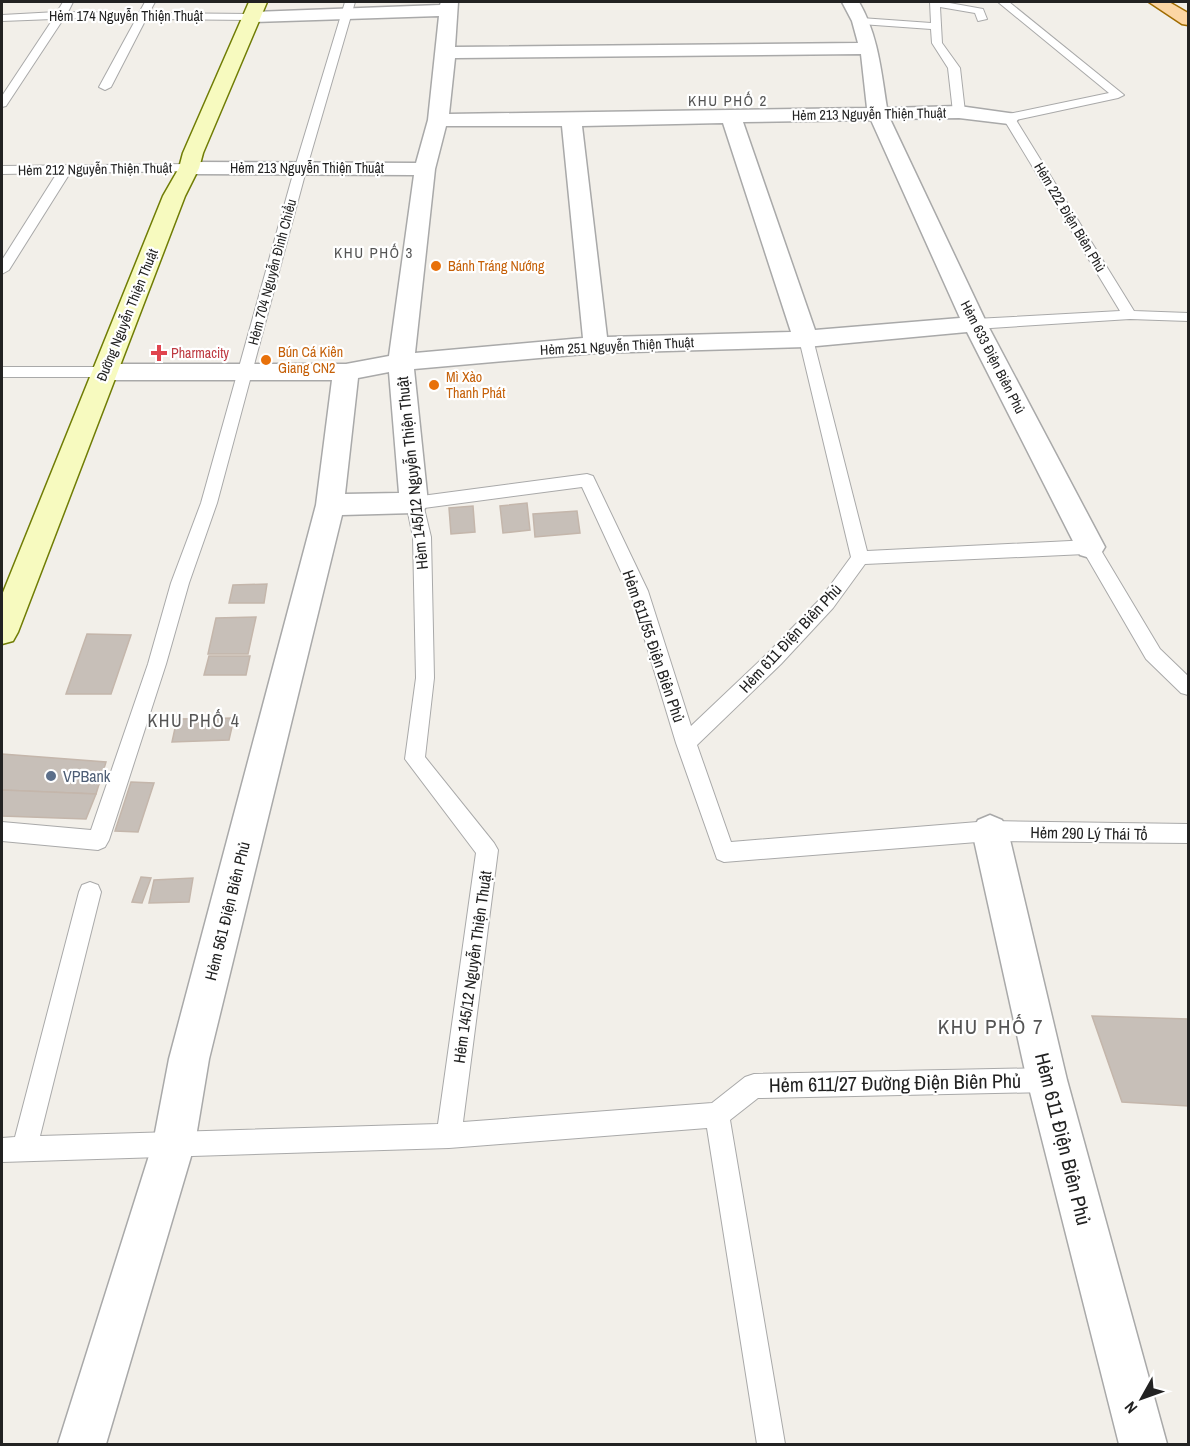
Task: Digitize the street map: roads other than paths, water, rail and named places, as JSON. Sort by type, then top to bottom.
[{"type":"main road","points":[[1158,2],[1188,20]]},
{"type":"street","points":[[255,9],[448,6]]},
{"type":"street","name":"Hẻm 145/12 Nguyễn Thiện Thuật","points":[[414,503],[401,362],[425,169],[438,120],[446,52],[448,6]]},
{"type":"street","name":"Đường Nguyễn Thiện Thuật","points":[[2,632],[174,196],[189,168],[193,153],[255,9]]},
{"type":"street","name":"Hẻm 633 Ðiện Biên Phủ","points":[[856,11],[868,48],[878,114],[975,324],[1089,547]]},
{"type":"street","points":[[446,52],[868,48]]},
{"type":"street","name":"Hẻm 213 Nguyễn Thiện Thuật","points":[[438,120],[571,120],[958,112],[1010,118]]},
{"type":"street","points":[[731,117],[806,339]]},
{"type":"street","points":[[571,120],[597,345]]},
{"type":"street","name":"Hẻm 213 Nguyễn Thiện Thuật","points":[[189,168],[425,169]]},
{"type":"street","name":"Hẻm 251 Nguyễn Thiện Thuật","points":[[104,372],[246,370],[346,372],[401,362],[597,345],[806,339],[975,324]]},
{"type":"street","name":"Hẻm 561 Ðiện Biên Phủ","points":[[82,1444],[174,1143],[189,1059],[330,505],[346,372]]},
{"type":"street","points":[[330,505],[414,503]]},
{"type":"street","name":"Hẻm 611 Điện Biên Phủ","points":[[990,831],[1047,1080],[1143,1444]]},
{"type":"lane","points":[[2,104],[62,15],[68,2]]},
{"type":"lane","points":[[105,87],[150,2]]},
{"type":"lane","points":[[958,112],[954,68],[937,43],[935,2],[979,10],[982,19]]},
{"type":"lane","name":"Hẻm 213 Nguyễn Thiện Thuật","points":[[1003,2],[1089,69],[1118,95],[1010,118]]},
{"type":"lane","name":"Hẻm 704 Nguyễn Đình Chiểu","points":[[2,832],[98,840],[157,664],[180,583],[209,503],[301,167],[348,8]]},
{"type":"lane","name":"Hẻm 174 Nguyễn Thiện Thuật","points":[[2,18],[62,15],[142,16],[255,9]]},
{"type":"lane","points":[[856,11],[935,26]]},
{"type":"lane","name":"Hẻm 222 Ðiện Biên Phủ","points":[[1010,118],[1130,315]]},
{"type":"lane","name":"Hẻm 212 Nguyễn Thiện Thuật","points":[[2,170],[189,168]]},
{"type":"lane","points":[[2,270],[65,171]]},
{"type":"lane","name":"Hẻm 251 Nguyễn Thiện Thuật","points":[[975,324],[1130,315],[1188,317]]},
{"type":"lane","points":[[806,339],[860,558],[1089,547]]},
{"type":"lane","points":[[2,372],[104,372]]},
{"type":"lane","name":"Hẻm 611/55 Điện Biên Phủ","points":[[414,503],[587,480],[639,591],[686,743]]},
{"type":"lane","name":"Hẻm 145/12 Nguyễn Thiện Thuật","points":[[414,503],[422,537],[425,678],[414,759],[487,850],[449,1136]]},
{"type":"lane","name":"Hẻm 633 Ðiện Biên Phủ","points":[[1089,547],[1153,654],[1188,687]]},
{"type":"lane","name":"Hẻm 611 Ðiện Biên Phủ","points":[[686,743],[774,659],[827,603],[860,558]]},
{"type":"lane","points":[[686,743],[724,852],[990,831]]},
{"type":"lane","name":"Hẻm 290 Lý Thái Tổ","points":[[990,831],[1188,834]]},
{"type":"lane","points":[[90,892],[13,1150],[174,1143],[449,1136],[717,1115],[771,1444]]},
{"type":"lane","name":"Hẻm 611/27 Đường Ðiện Biên Phủ","points":[[717,1115],[754,1086],[1047,1080]]},
{"type":"place","name":"Bánh Tráng Nướng","points":[[436,266]]},
{"type":"place","name":"Pharmacity","points":[[159,353]]},
{"type":"place","name":"Bún Cá Kiên Giang CN2","points":[[266,360]]},
{"type":"place","name":"Mì Xào Thanh Phát","points":[[434,385]]},
{"type":"place","name":"VPBank","points":[[51,776]]},
{"type":"district","name":"KHU PHỐ 2","points":[[728,101]]},
{"type":"district","name":"KHU PHỐ 3","points":[[374,253]]},
{"type":"district","name":"KHU PHỐ 4","points":[[194,721]]},
{"type":"district","name":"KHU PHỐ 7","points":[[991,1027]]}]
